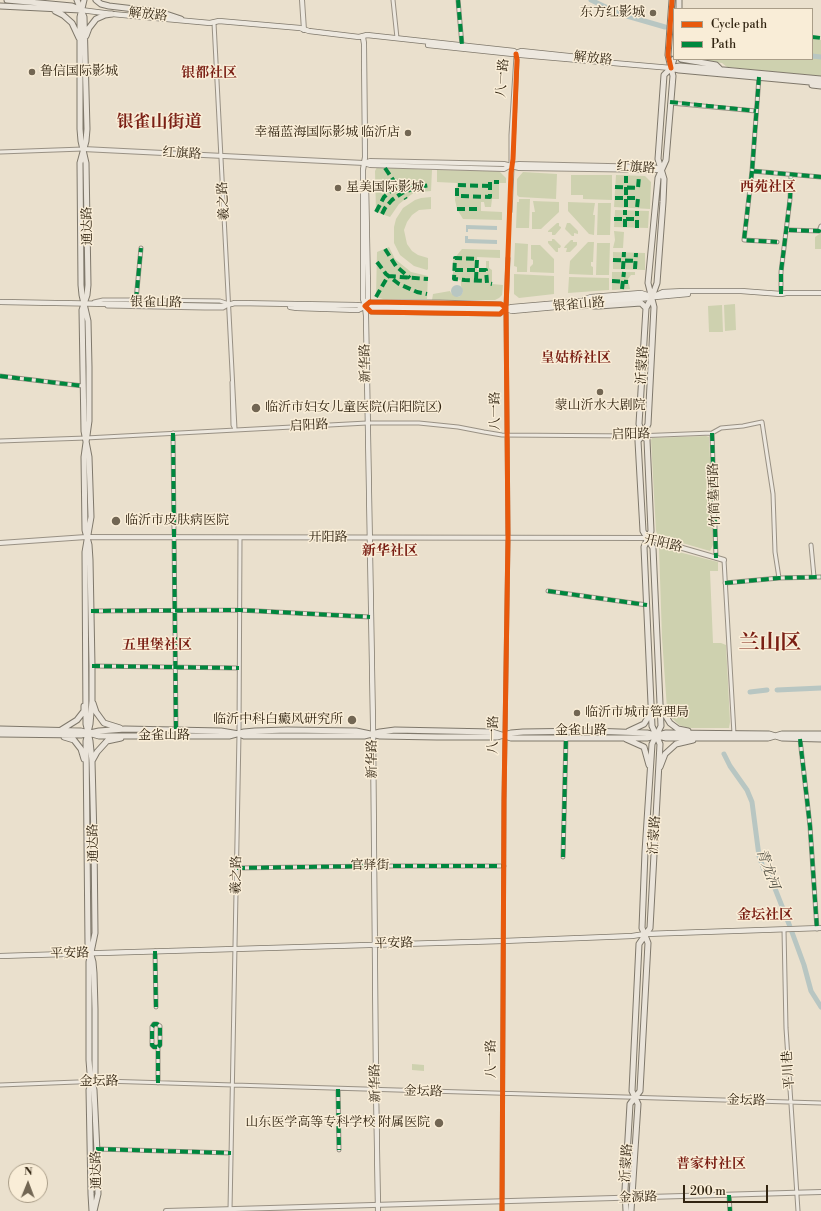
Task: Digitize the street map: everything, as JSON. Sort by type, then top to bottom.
[{"type":"main road","name":"解放路","points":[[7,0],[49,6]]},
{"type":"main road","points":[[49,6],[65,0]]},
{"type":"main road","name":"通达路","points":[[77,0],[84,17],[82,41],[86,129],[83,149],[86,163],[88,277],[87,295],[82,310],[84,431],[89,457],[91,517],[86,537],[85,552],[86,724],[92,761],[95,932],[90,953]]},
{"type":"main road","name":"通达路","points":[[82,10],[84,0]]},
{"type":"main road","points":[[96,0],[101,4],[109,6],[160,12],[181,19]]},
{"type":"main road","name":"沂蒙路","points":[[629,1209],[625,1198],[630,1104],[640,1091],[648,944],[642,928],[650,770],[652,744],[662,726],[653,548],[643,531],[638,440],[643,435],[648,424],[654,307],[648,283],[658,178],[666,160],[673,76],[668,55],[672,0]]},
{"type":"main road","name":"解放路","points":[[0,6],[72,6],[82,10],[112,14],[214,23],[219,21],[300,28],[304,30],[309,28],[359,35],[363,37],[638,66],[644,68],[658,69],[680,66],[821,79]]},
{"type":"main road","points":[[49,6],[72,23],[82,41]]},
{"type":"main road","name":"解放路","points":[[82,10],[214,23]]},
{"type":"main road","points":[[82,41],[96,19],[112,14]]},
{"type":"main road","name":"解放路","points":[[363,37],[367,35],[462,45],[514,51],[516,54]]},
{"type":"main road","name":"新华路","points":[[363,37],[361,45],[362,157],[364,163],[362,170],[363,299],[365,306],[373,734],[378,1208]]},
{"type":"main road","name":"解放路","points":[[516,54],[521,52],[533,52],[659,64],[679,70],[821,83]]},
{"type":"main road","name":"沂蒙路","points":[[629,1209],[632,1198],[638,1104],[632,1091],[639,944],[650,928],[660,744],[652,726],[644,547],[651,531],[647,440],[643,435],[640,424],[646,308],[657,283],[664,179],[658,160],[664,75],[671,68],[674,60]]},
{"type":"main road","points":[[687,60],[716,65],[721,70]]},
{"type":"main road","points":[[802,81],[808,85],[821,86]]},
{"type":"main road","points":[[577,302],[591,297],[642,292],[652,297]]},
{"type":"main road","name":"银雀山路","points":[[780,294],[786,292],[821,293]]},
{"type":"main road","name":"银雀山路","points":[[0,302],[223,306],[237,303],[500,307],[512,311],[592,305],[685,294],[759,293],[780,294],[786,296],[821,296]]},
{"type":"main road","name":"银雀山路","points":[[506,308],[641,296],[652,297]]},
{"type":"main road","points":[[136,300],[150,304]]},
{"type":"main road","points":[[592,305],[641,303],[646,308]]},
{"type":"main road","name":"通达路","points":[[84,304],[88,321],[89,368],[89,421],[86,438]]},
{"type":"main road","points":[[143,307],[150,304]]},
{"type":"main road","name":"银雀山路","points":[[229,304],[358,310],[365,306]]},
{"type":"main road","name":"通达路","points":[[86,537],[89,545],[90,560],[92,666],[92,701],[86,741],[86,764],[88,944],[94,973],[96,1060],[95,1072],[89,1090],[91,1194],[93,1211]]},
{"type":"main road","points":[[61,730],[77,720],[84,711],[86,700]]},
{"type":"main road","points":[[92,701],[96,712],[104,723],[125,730]]},
{"type":"main road","points":[[627,732],[644,724],[652,705]]},
{"type":"main road","points":[[660,707],[670,723],[678,729],[701,736]]},
{"type":"main road","name":"金雀山路","points":[[0,729],[61,730],[88,733],[99,736],[229,736],[244,732],[282,730],[356,731],[380,736],[437,737],[497,737],[511,733],[523,732],[627,732],[657,735]]},
{"type":"main road","name":"金雀山路","points":[[0,734],[81,735],[125,730],[176,730],[221,731],[239,734]]},
{"type":"main road","name":"金雀山路","points":[[505,735],[511,738],[647,738],[666,733],[701,736],[768,738],[782,734],[821,734]]},
{"type":"main road","name":"金雀山路","points":[[701,736],[769,734],[782,738],[821,739]]},
{"type":"main road","points":[[57,735],[74,740],[81,749],[86,764]]},
{"type":"main road","points":[[92,761],[97,752],[107,741],[127,736]]},
{"type":"main road","points":[[659,772],[665,754],[676,744],[701,736]]},
{"type":"main road","points":[[624,738],[644,747],[650,770]]},
{"type":"main road","name":"平安路","points":[[0,956],[235,948],[503,942],[632,936],[645,934],[819,929]]},
{"type":"main road","name":"通达路","points":[[92,1081],[98,1194],[93,1211]]},
{"type":"street","points":[[302,0],[304,30]]},
{"type":"street","points":[[393,0],[397,38]]},
{"type":"street","points":[[458,0],[462,45]]},
{"type":"street","name":"羲之路","points":[[214,23],[222,156],[232,380],[234,384],[235,429]]},
{"type":"street","name":"八一路","points":[[510,212],[517,60],[516,54]]},
{"type":"street","points":[[760,77],[752,171],[744,240],[777,242]]},
{"type":"street","points":[[670,102],[756,111]]},
{"type":"street","name":"红旗路","points":[[0,152],[83,149],[364,163],[370,161],[504,164],[519,168],[662,169]]},
{"type":"street","points":[[752,171],[821,177]]},
{"type":"street","points":[[780,294],[781,272],[790,199],[791,175]]},
{"type":"street","points":[[789,230],[819,231],[821,226]]},
{"type":"street","points":[[136,300],[141,248]]},
{"type":"street","name":"八一路","points":[[502,1211],[503,942],[508,538],[506,308],[508,258]]},
{"type":"street","points":[[506,308],[512,305],[591,297]]},
{"type":"street","points":[[94,303],[103,300],[136,300],[220,301],[229,304]]},
{"type":"street","points":[[94,303],[101,306],[223,308],[229,304]]},
{"type":"street","points":[[0,376],[83,386]]},
{"type":"street","name":"启阳路","points":[[0,441],[86,438],[367,423],[419,423],[458,426],[484,432],[507,435],[643,435],[712,433],[721,428],[743,426],[762,422],[773,494],[775,552],[779,578]]},
{"type":"street","points":[[173,433],[176,730]]},
{"type":"street","name":"竹简墓西路","points":[[712,433],[716,558]]},
{"type":"street","name":"开阳路","points":[[0,542],[86,537],[648,538],[657,542],[724,560]]},
{"type":"street","name":"羲之路","points":[[230,1210],[239,734],[240,538]]},
{"type":"street","points":[[811,545],[814,577]]},
{"type":"street","points":[[724,560],[734,734]]},
{"type":"street","points":[[726,583],[779,578],[821,577]]},
{"type":"street","points":[[548,591],[647,605]]},
{"type":"street","points":[[91,611],[240,610],[370,617]]},
{"type":"street","points":[[92,666],[239,668]]},
{"type":"street","points":[[563,857],[566,738]]},
{"type":"street","points":[[800,739],[810,826],[819,929]]},
{"type":"street","name":"官驿街","points":[[237,868],[504,866]]},
{"type":"street","name":"平川巷","points":[[785,930],[786,1028],[798,1211]]},
{"type":"street","points":[[155,951],[156,1007]]},
{"type":"street","points":[[158,1047],[154,1047],[152,1045],[152,1027],[154,1024],[160,1026],[160,1045],[158,1047],[158,1083]]},
{"type":"street","name":"金坛路","points":[[0,1085],[92,1081],[821,1103]]},
{"type":"street","points":[[338,1089],[339,1150]]},
{"type":"street","points":[[96,1149],[231,1153]]},
{"type":"street","name":"金源路","points":[[166,1211],[378,1208],[420,1203],[502,1202],[821,1192]]},
{"type":"street","points":[[729,1195],[730,1211]]},
{"type":"green space","points":[[813,39],[821,40],[821,76],[727,67],[722,63],[702,60],[813,60]]},
{"type":"green space","points":[[377,167],[432,170],[431,191],[412,194],[399,204],[390,217],[376,212],[375,171]]},
{"type":"green space","points":[[437,170],[499,171],[506,178],[506,183],[499,183],[499,199],[492,199],[491,207],[485,207],[484,202],[481,202],[481,211],[502,212],[502,220],[463,219],[457,209],[455,200],[457,183],[437,182]]},
{"type":"green space","points":[[523,172],[557,174],[556,199],[519,197],[517,195],[517,179]]},
{"type":"green space","points":[[571,175],[612,175],[612,200],[583,199],[583,195],[571,195]]},
{"type":"green space","points":[[616,175],[645,176],[651,182],[650,209],[614,207]]},
{"type":"green space","points":[[431,197],[431,209],[419,210],[412,215],[404,230],[407,244],[412,251],[418,255],[428,258],[427,270],[414,266],[400,255],[394,243],[394,227],[396,219],[403,208],[415,200]]},
{"type":"green space","points":[[519,199],[530,199],[529,228],[516,228],[517,202],[519,202]]},
{"type":"green space","points":[[533,201],[559,202],[559,212],[541,229],[532,229],[532,212],[535,212]]},
{"type":"green space","points":[[568,202],[595,203],[593,215],[595,215],[594,235],[589,234],[568,211]]},
{"type":"green space","points":[[598,203],[611,203],[610,235],[597,235]]},
{"type":"green space","points":[[615,210],[649,211],[648,228],[614,227]]},
{"type":"green space","points":[[559,223],[561,228],[555,235],[552,235],[552,232],[548,231]]},
{"type":"green space","points":[[567,223],[570,223],[578,231],[578,234],[574,233],[574,236],[572,236],[565,229]]},
{"type":"green space","points":[[614,231],[624,232],[623,248],[613,248],[615,240]]},
{"type":"green space","points":[[821,233],[821,249],[815,249],[815,237]]},
{"type":"green space","points":[[552,239],[554,239],[561,246],[558,248],[558,252],[556,252],[548,243],[548,241],[552,241]]},
{"type":"green space","points":[[571,240],[573,240],[573,242],[577,242],[577,245],[570,252],[566,252],[567,248],[564,248]]},
{"type":"green space","points":[[588,242],[594,242],[593,262],[591,262],[591,266],[593,267],[593,275],[569,274],[570,261]]},
{"type":"green space","points":[[515,243],[528,244],[527,272],[517,272],[517,267],[514,266]]},
{"type":"green space","points":[[597,243],[610,243],[609,275],[596,275]]},
{"type":"green space","points":[[531,245],[540,245],[554,259],[554,273],[530,272],[530,267],[533,264],[533,260],[531,259]]},
{"type":"green space","points":[[389,247],[395,259],[411,272],[428,276],[427,299],[383,299],[376,297],[377,252]]},
{"type":"green space","points":[[462,249],[500,250],[500,258],[477,257],[477,270],[486,270],[486,261],[489,261],[489,268],[492,270],[492,284],[503,285],[502,295],[499,298],[495,300],[432,300],[433,294],[450,291],[459,297],[463,292],[461,280],[453,278],[453,260]]},
{"type":"green space","points":[[613,252],[645,253],[645,270],[613,269]]},
{"type":"green space","points":[[612,272],[635,272],[635,275],[631,275],[628,279],[630,289],[612,290]]},
{"type":"green space","points":[[514,274],[554,276],[554,294],[519,298],[514,294]]},
{"type":"green space","points":[[569,277],[609,278],[609,290],[568,293]]},
{"type":"green space","points":[[735,304],[736,330],[725,331],[724,305]]},
{"type":"green space","points":[[722,305],[723,332],[709,332],[708,306]]},
{"type":"green space","points":[[709,437],[714,543],[710,551],[658,536],[656,531],[651,440],[652,438]]},
{"type":"green space","points":[[659,548],[718,562],[718,571],[710,571],[713,643],[721,643],[726,645],[730,722],[729,728],[689,728],[679,725],[670,716],[667,709],[662,638]]},
{"type":"green space","points":[[412,1064],[424,1065],[424,1071],[412,1070]]},
{"type":"shaded area","points":[[466,225],[497,226],[497,230],[468,229],[468,232],[466,232]]},
{"type":"shaded area","points":[[465,236],[468,236],[468,239],[497,240],[497,244],[465,243]]},
{"type":"shaded area","points":[[455,285],[459,285],[463,291],[459,297],[455,297],[451,293],[451,289]]},
{"type":"waterway","name":"青龙河","points":[[591,0],[620,14],[665,27]]},
{"type":"waterway","name":"青龙河","points":[[813,56],[821,57]]},
{"type":"waterway","name":"青龙河","points":[[777,690],[821,688]]},
{"type":"waterway","name":"青龙河","points":[[750,692],[767,690]]},
{"type":"waterway","name":"青龙河","points":[[724,754],[730,766],[747,790],[752,802],[759,856],[764,870],[772,881],[789,924],[804,965],[811,991],[821,1007]]},
{"type":"tunnel","points":[[508,258],[510,212]]},
{"type":"marked path","points":[[458,0],[462,45]]},
{"type":"marked path","points":[[813,37],[821,38]]},
{"type":"marked path","points":[[759,77],[752,171],[821,177]]},
{"type":"marked path","points":[[670,102],[756,111]]},
{"type":"marked path","points":[[385,168],[406,199]]},
{"type":"marked path","points":[[752,171],[744,240],[777,242]]},
{"type":"marked path","points":[[781,294],[781,272],[790,199],[791,175]]},
{"type":"marked path","points":[[626,176],[626,207]]},
{"type":"marked path","points":[[615,187],[638,188],[639,176]]},
{"type":"marked path","points":[[490,186],[457,185],[457,196],[490,197],[490,182],[499,182]]},
{"type":"marked path","points":[[376,212],[384,197],[397,185]]},
{"type":"marked path","points":[[382,214],[392,200],[402,193],[418,187],[431,185]]},
{"type":"marked path","points":[[394,187],[412,187]]},
{"type":"marked path","points":[[615,198],[638,198],[637,208]]},
{"type":"marked path","points":[[457,209],[481,209]]},
{"type":"marked path","points":[[625,210],[625,227]]},
{"type":"marked path","points":[[637,211],[637,228]]},
{"type":"marked path","points":[[614,219],[637,219]]},
{"type":"marked path","points":[[789,230],[819,231],[821,226]]},
{"type":"marked path","points":[[136,300],[141,248]]},
{"type":"marked path","points":[[385,249],[396,266],[410,278]]},
{"type":"marked path","points":[[623,269],[624,252]]},
{"type":"marked path","points":[[635,269],[636,253]]},
{"type":"marked path","points":[[476,280],[477,259],[455,258],[454,279],[486,281]]},
{"type":"marked path","points":[[613,260],[636,261]]},
{"type":"marked path","points":[[377,262],[386,274],[399,284],[417,292],[427,294]]},
{"type":"marked path","points":[[455,270],[486,270],[487,283],[492,284]]},
{"type":"marked path","points":[[622,289],[624,272]]},
{"type":"marked path","points":[[376,297],[388,276],[428,279]]},
{"type":"marked path","points":[[612,281],[628,282]]},
{"type":"marked path","points":[[0,376],[83,386]]},
{"type":"marked path","points":[[173,433],[176,730]]},
{"type":"marked path","points":[[712,433],[716,558]]},
{"type":"marked path","points":[[725,583],[779,578],[821,577]]},
{"type":"marked path","points":[[548,591],[647,605]]},
{"type":"marked path","points":[[91,611],[239,610],[370,617]]},
{"type":"marked path","points":[[92,666],[239,668]]},
{"type":"marked path","points":[[563,857],[566,738]]},
{"type":"marked path","points":[[800,739],[810,826],[817,929]]},
{"type":"marked path","points":[[237,868],[504,866]]},
{"type":"marked path","points":[[155,951],[156,1007]]},
{"type":"marked path","points":[[158,1047],[154,1047],[152,1045],[152,1027],[154,1024],[160,1026],[160,1045],[158,1047],[158,1083]]},
{"type":"marked path","points":[[338,1089],[339,1150]]},
{"type":"marked path","points":[[96,1149],[231,1153]]},
{"type":"marked path","points":[[729,1195],[730,1211]]},
{"type":"cycle path","points":[[671,68],[668,55],[672,0]]},
{"type":"cycle path","points":[[502,1211],[504,800],[508,538],[506,308],[517,60],[516,54]]},
{"type":"cycle path","points":[[370,302],[501,304],[506,308],[500,314],[371,312],[365,306],[370,302]]},
{"type":"place","name":"东方红影城","points":[[653,13]]},
{"type":"place","name":"鲁信国际影城","points":[[32,72]]},
{"type":"place","name":"幸福蓝海国际影城 临沂店","points":[[408,133]]},
{"type":"place","name":"星美国际影城","points":[[338,188]]},
{"type":"place","name":"蒙山沂水大剧院","points":[[600,392]]},
{"type":"place","name":"临沂市妇女儿童医院(启阳院区)","points":[[256,408]]},
{"type":"place","name":"临沂市皮肤病医院","points":[[116,521]]},
{"type":"place","name":"临沂市城市管理局","points":[[577,713]]},
{"type":"place","name":"临沂中科白癜风研究所","points":[[352,720]]},
{"type":"place","name":"山东医学高等专科学校 附属医院","points":[[439,1123]]},
{"type":"district","name":"银都社区","points":[[209,74]]},
{"type":"district","name":"银雀山街道","points":[[159,123]]},
{"type":"district","name":"西苑社区","points":[[768,188]]},
{"type":"district","name":"皇姑桥社区","points":[[576,359]]},
{"type":"district","name":"新华社区","points":[[390,552]]},
{"type":"district","name":"兰山区","points":[[770,644]]},
{"type":"district","name":"五里堡社区","points":[[157,646]]},
{"type":"district","name":"金坛社区","points":[[765,916]]},
{"type":"district","name":"普家村社区","points":[[711,1165]]}]
